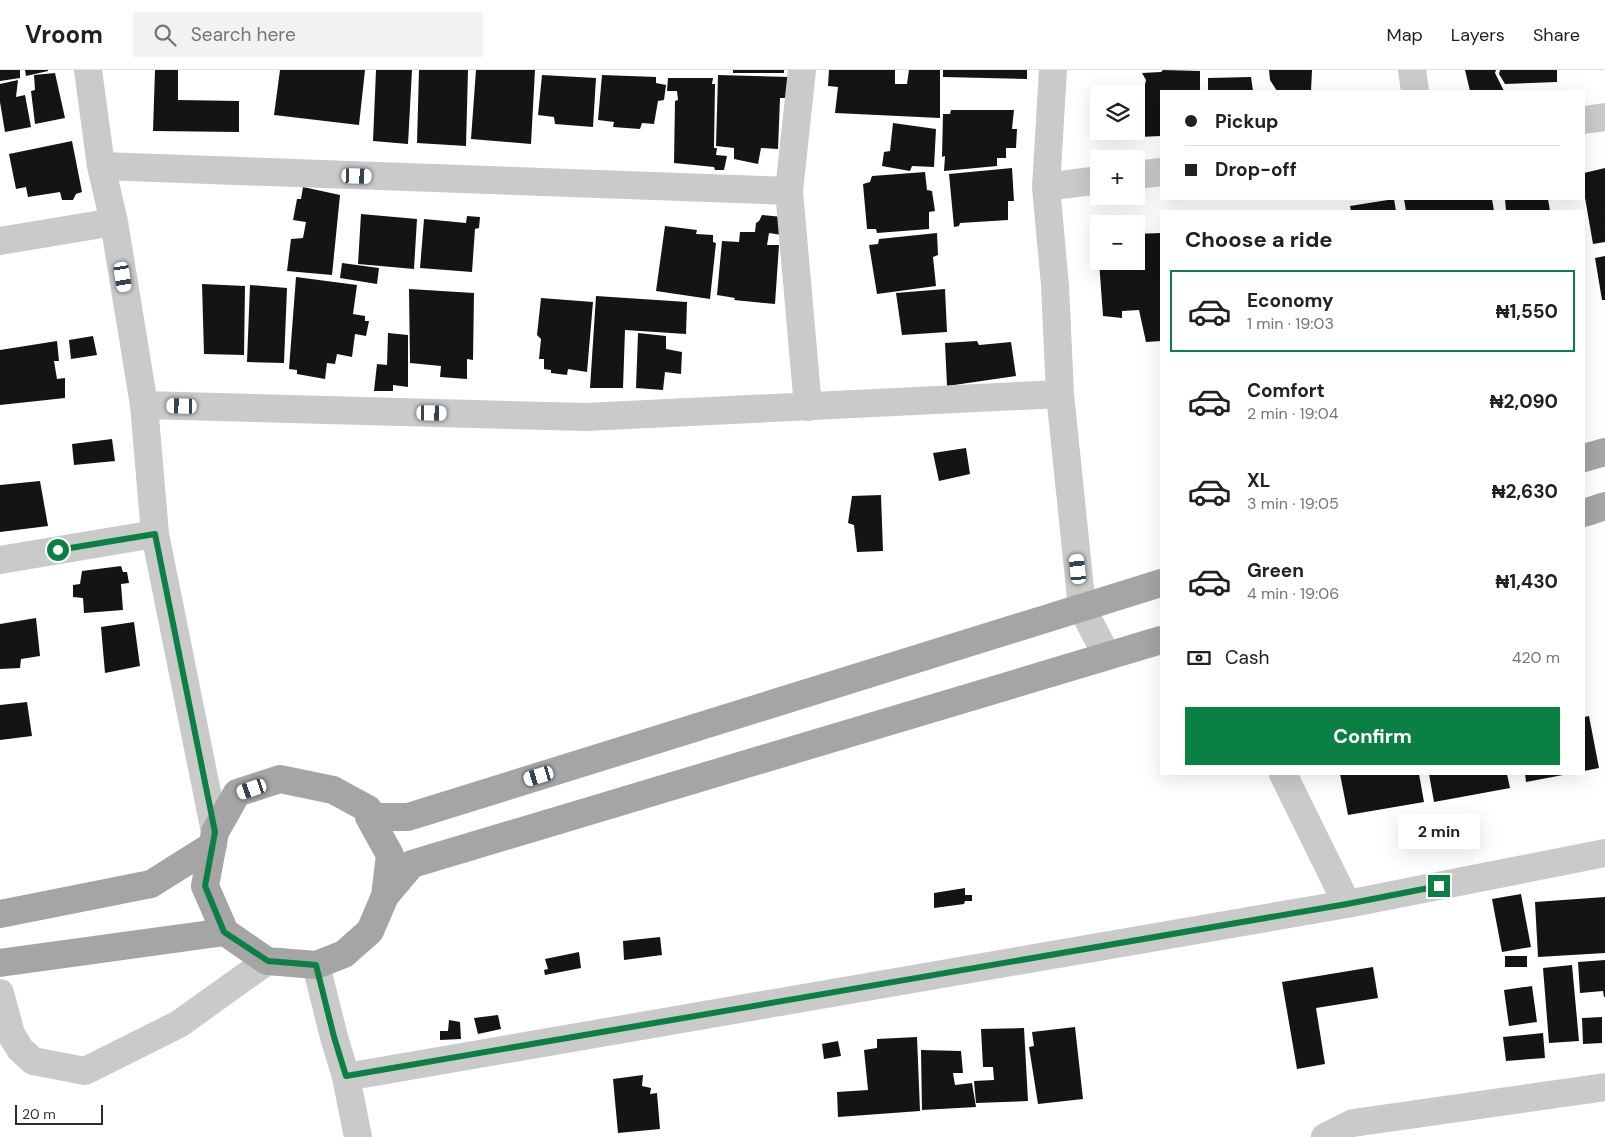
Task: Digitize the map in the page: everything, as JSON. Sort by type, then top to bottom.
[{"type":"main road","points":[[1585,458],[1605,452]]},
{"type":"main road","points":[[1585,513],[1605,506]]},
{"type":"main road","points":[[369,817],[408,817],[1160,583]]},
{"type":"main road","points":[[385,896],[412,864],[1160,640]]},
{"type":"main road","points":[[280,780],[333,790],[368,809],[369,817],[390,855],[385,896],[370,932],[344,954],[316,965],[268,961],[224,932],[205,886],[214,839],[237,794],[280,780]]},
{"type":"main road","points":[[0,914],[151,884],[214,839]]},
{"type":"main road","points":[[0,963],[224,932]]},
{"type":"street","points":[[88,70],[101,166],[114,222],[144,405],[155,534],[214,839]]},
{"type":"street","points":[[802,70],[789,192],[808,407]]},
{"type":"street","points":[[1053,70],[1046,186],[1055,285],[1060,394],[1082,608],[1107,656]]},
{"type":"street","points":[[1412,70],[1414,90]]},
{"type":"street","points":[[1585,120],[1605,117]]},
{"type":"street","points":[[101,166],[789,192]]},
{"type":"street","points":[[1145,174],[1160,172]]},
{"type":"street","points":[[1046,186],[1090,181]]},
{"type":"street","points":[[0,241],[114,222]]},
{"type":"street","points":[[144,405],[586,417],[1060,394]]},
{"type":"street","points":[[0,560],[155,534]]},
{"type":"street","points":[[1283,775],[1347,904]]},
{"type":"street","points":[[346,1076],[1347,904],[1605,853]]},
{"type":"street","points":[[0,993],[11,1034],[20,1049],[33,1061],[85,1071],[179,1024],[268,961]]},
{"type":"street","points":[[316,965],[346,1076],[358,1137]]},
{"type":"street","points":[[1326,1137],[1353,1123],[1605,1087]]},
{"type":"building","points":[[0,70],[20,70],[20,78],[0,81]]},
{"type":"building","points":[[25,70],[48,70],[48,71],[26,76]]},
{"type":"building","points":[[155,70],[178,70],[178,100],[239,101],[239,132],[153,131]]},
{"type":"building","points":[[280,70],[365,70],[359,125],[274,115]]},
{"type":"building","points":[[376,70],[412,70],[408,144],[373,141]]},
{"type":"building","points":[[419,70],[468,70],[466,146],[417,143]]},
{"type":"building","points":[[476,70],[535,70],[531,144],[471,139]]},
{"type":"building","points":[[733,70],[784,70],[784,73],[733,73]]},
{"type":"building","points":[[829,70],[895,70],[895,84],[907,84],[909,70],[940,70],[940,118],[835,113],[838,87],[828,86]]},
{"type":"building","points":[[943,70],[1027,70],[1027,79],[943,77]]},
{"type":"building","points":[[1163,70],[1200,71],[1200,90],[1160,90],[1160,136],[1145,137],[1146,80],[1142,73],[1161,72]]},
{"type":"building","points":[[1269,70],[1312,70],[1311,90],[1276,90],[1270,80]]},
{"type":"building","points":[[1465,70],[1496,70],[1495,73],[1504,90],[1470,90]]},
{"type":"building","points":[[1500,70],[1557,70],[1557,82],[1505,84],[1499,74]]},
{"type":"building","points":[[55,73],[65,118],[35,124],[31,91],[35,90],[34,75]]},
{"type":"building","points":[[542,75],[596,78],[593,127],[555,124],[554,117],[538,115]]},
{"type":"building","points":[[602,75],[656,77],[656,83],[666,85],[664,100],[658,101],[654,124],[642,123],[640,129],[613,127],[614,122],[598,120]]},
{"type":"building","points":[[718,75],[789,77],[786,98],[780,98],[778,149],[761,148],[758,164],[734,159],[734,148],[716,146]]},
{"type":"building","points":[[1251,77],[1253,90],[1208,90],[1208,78]]},
{"type":"building","points":[[668,78],[713,78],[712,84],[715,84],[714,148],[717,148],[716,155],[727,156],[724,170],[715,170],[714,167],[674,163],[675,101],[678,100],[677,91],[667,91]]},
{"type":"building","points":[[18,80],[16,97],[25,95],[31,127],[5,132],[0,102],[0,84]]},
{"type":"building","points":[[951,110],[1014,110],[1012,129],[1017,129],[1016,148],[1006,148],[1006,158],[997,158],[997,166],[944,171],[945,156],[942,157],[943,114],[950,114]]},
{"type":"building","points":[[893,123],[936,129],[934,167],[912,166],[910,171],[882,166],[884,152],[890,151]]},
{"type":"building","points":[[72,141],[82,192],[76,194],[73,200],[62,200],[60,192],[28,197],[26,187],[16,189],[9,154]]},
{"type":"building","points":[[1012,168],[1014,201],[1008,201],[1008,220],[960,223],[959,226],[954,227],[949,174]]},
{"type":"building","points":[[1605,168],[1605,242],[1593,244],[1585,198],[1585,173]]},
{"type":"building","points":[[925,172],[927,190],[932,191],[935,211],[929,212],[929,229],[877,233],[876,229],[867,229],[863,184],[870,182],[872,176]]},
{"type":"building","points":[[303,187],[340,195],[332,275],[287,271],[291,239],[303,238],[306,222],[293,220],[297,199],[301,199]]},
{"type":"building","points":[[1394,200],[1396,210],[1351,210],[1350,206]]},
{"type":"building","points":[[1404,200],[1492,200],[1494,210],[1406,210]]},
{"type":"building","points":[[1505,200],[1548,200],[1550,210],[1506,210]]},
{"type":"building","points":[[361,214],[417,219],[414,269],[358,264]]},
{"type":"building","points":[[762,215],[783,217],[782,235],[769,233],[767,245],[779,245],[775,304],[734,300],[735,298],[717,295],[722,241],[739,242],[740,232],[755,232],[756,223]]},
{"type":"building","points":[[467,216],[480,217],[479,228],[475,229],[472,272],[420,268],[424,219],[466,223]]},
{"type":"building","points":[[665,226],[697,230],[696,234],[713,235],[713,242],[716,243],[710,299],[656,291]]},
{"type":"building","points":[[937,233],[938,255],[933,257],[936,286],[877,294],[869,245],[878,244],[879,239]]},
{"type":"building","points":[[1160,233],[1160,341],[1146,342],[1139,310],[1122,311],[1122,318],[1103,316],[1100,270],[1145,270],[1145,234]]},
{"type":"building","points":[[1605,256],[1605,300],[1602,300],[1595,258]]},
{"type":"building","points":[[342,263],[379,268],[377,284],[340,278]]},
{"type":"building","points":[[296,277],[357,285],[353,314],[365,316],[365,321],[369,321],[366,336],[355,334],[352,357],[337,354],[335,364],[327,363],[325,379],[297,374],[297,370],[289,369]]},
{"type":"building","points":[[202,284],[245,286],[244,355],[204,354]]},
{"type":"building","points":[[250,285],[287,288],[284,363],[247,362]]},
{"type":"building","points":[[409,289],[474,293],[473,360],[467,359],[467,379],[440,377],[441,366],[410,363]]},
{"type":"building","points":[[945,289],[947,332],[902,335],[896,293]]},
{"type":"building","points":[[596,296],[687,302],[686,334],[625,330],[623,388],[590,388]]},
{"type":"building","points":[[541,298],[593,302],[587,372],[568,369],[567,375],[551,373],[551,370],[544,369],[544,359],[539,359],[541,339],[537,335]]},
{"type":"building","points":[[388,333],[408,335],[408,387],[393,385],[393,391],[374,391],[377,364],[387,365]]},
{"type":"building","points":[[638,333],[666,336],[666,349],[682,352],[681,374],[665,372],[663,390],[636,388]]},
{"type":"building","points":[[93,336],[97,355],[71,359],[69,340]]},
{"type":"building","points":[[57,341],[59,361],[54,361],[57,379],[65,378],[65,398],[0,405],[0,350]]},
{"type":"building","points":[[977,341],[979,345],[1011,342],[1016,376],[947,386],[945,343]]},
{"type":"building","points":[[112,439],[115,461],[74,465],[72,444]]},
{"type":"building","points":[[966,448],[970,474],[939,481],[933,453]]},
{"type":"building","points":[[40,481],[48,526],[0,532],[0,485]]},
{"type":"building","points":[[881,495],[883,551],[857,552],[854,525],[848,523],[852,496]]},
{"type":"building","points":[[121,566],[123,572],[127,572],[129,583],[121,584],[123,610],[84,613],[83,598],[73,597],[73,585],[80,584],[82,571]]},
{"type":"building","points":[[36,618],[40,656],[21,659],[20,668],[0,669],[0,624]]},
{"type":"building","points":[[134,622],[140,666],[105,673],[101,627]]},
{"type":"building","points":[[27,702],[32,736],[0,740],[0,705]]},
{"type":"building","points":[[1589,716],[1599,768],[1585,771],[1585,717]]},
{"type":"building","points":[[1340,775],[1419,775],[1424,802],[1348,815]]},
{"type":"building","points":[[1429,775],[1507,775],[1510,788],[1434,802]]},
{"type":"building","points":[[1525,775],[1563,775],[1526,782]]},
{"type":"building","points":[[965,888],[965,895],[972,895],[972,901],[965,901],[964,904],[934,908],[934,893]]},
{"type":"building","points":[[1521,894],[1531,947],[1502,952],[1492,899]]},
{"type":"building","points":[[1605,897],[1605,953],[1538,957],[1535,902]]},
{"type":"building","points":[[660,937],[662,955],[624,960],[623,941]]},
{"type":"building","points":[[579,952],[581,968],[545,975],[544,970],[548,969],[545,959]]},
{"type":"building","points":[[1505,956],[1527,956],[1527,967],[1505,967]]},
{"type":"building","points":[[1605,960],[1605,997],[1603,991],[1580,993],[1578,962]]},
{"type":"building","points":[[1572,965],[1579,1041],[1549,1043],[1543,968]]},
{"type":"building","points":[[1373,967],[1378,998],[1316,1008],[1325,1064],[1297,1069],[1282,982]]},
{"type":"building","points":[[1532,986],[1537,1022],[1509,1026],[1504,990]]},
{"type":"building","points":[[498,1015],[501,1029],[478,1034],[474,1018]]},
{"type":"building","points":[[1602,1017],[1602,1043],[1583,1044],[1582,1018]]},
{"type":"building","points":[[449,1020],[460,1022],[461,1039],[440,1040],[440,1031],[448,1031]]},
{"type":"building","points":[[1075,1027],[1083,1099],[1038,1104],[1029,1047],[1034,1046],[1032,1032]]},
{"type":"building","points":[[1024,1028],[1028,1101],[976,1103],[974,1081],[994,1080],[993,1067],[983,1067],[981,1029]]},
{"type":"building","points":[[1543,1033],[1545,1058],[1506,1061],[1503,1037]]},
{"type":"building","points":[[917,1037],[920,1111],[838,1117],[837,1092],[868,1090],[864,1050],[877,1048],[877,1039]]},
{"type":"building","points":[[838,1041],[841,1056],[824,1059],[822,1044]]},
{"type":"building","points":[[921,1050],[961,1051],[963,1073],[953,1073],[955,1085],[972,1083],[976,1107],[922,1110]]},
{"type":"building","points":[[643,1075],[642,1086],[651,1088],[650,1094],[657,1093],[660,1129],[618,1133],[613,1079]]},
{"type":"route","points":[[58,550],[155,534],[215,832],[205,886],[224,932],[268,961],[316,965],[346,1076],[1347,904],[1439,886]]}]
